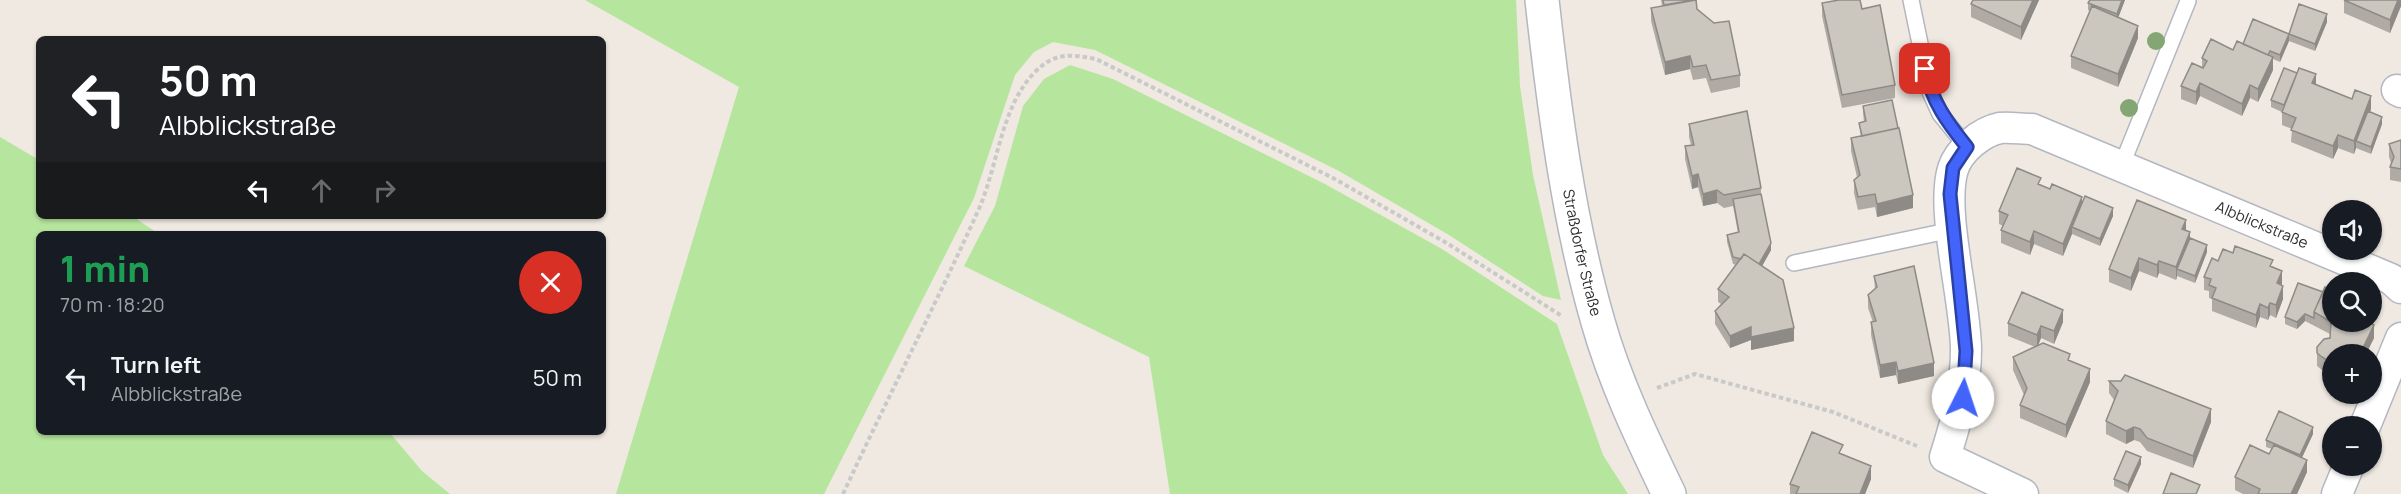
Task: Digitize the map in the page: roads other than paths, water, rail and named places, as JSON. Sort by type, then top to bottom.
[{"type":"street","name":"Straßdorfer Straße","points":[[1542,0],[1563,154],[1598,322],[1626,402],[1669,494]]},
{"type":"street","name":"Albblickstraße","points":[[2024,494],[1944,457],[1963,398],[1966,351],[1952,230],[1950,194],[1953,168],[1967,147],[1984,133],[2001,128],[2032,129],[2391,279],[2401,288]]},
{"type":"street","points":[[2369,416],[2401,338]]},
{"type":"street","points":[[2337,494],[2344,476]]},
{"type":"lane","points":[[1911,0],[1930,92],[1940,114],[1967,147]]},
{"type":"lane","points":[[2121,167],[2188,1]]},
{"type":"lane","points":[[1794,263],[1952,230]]}]
